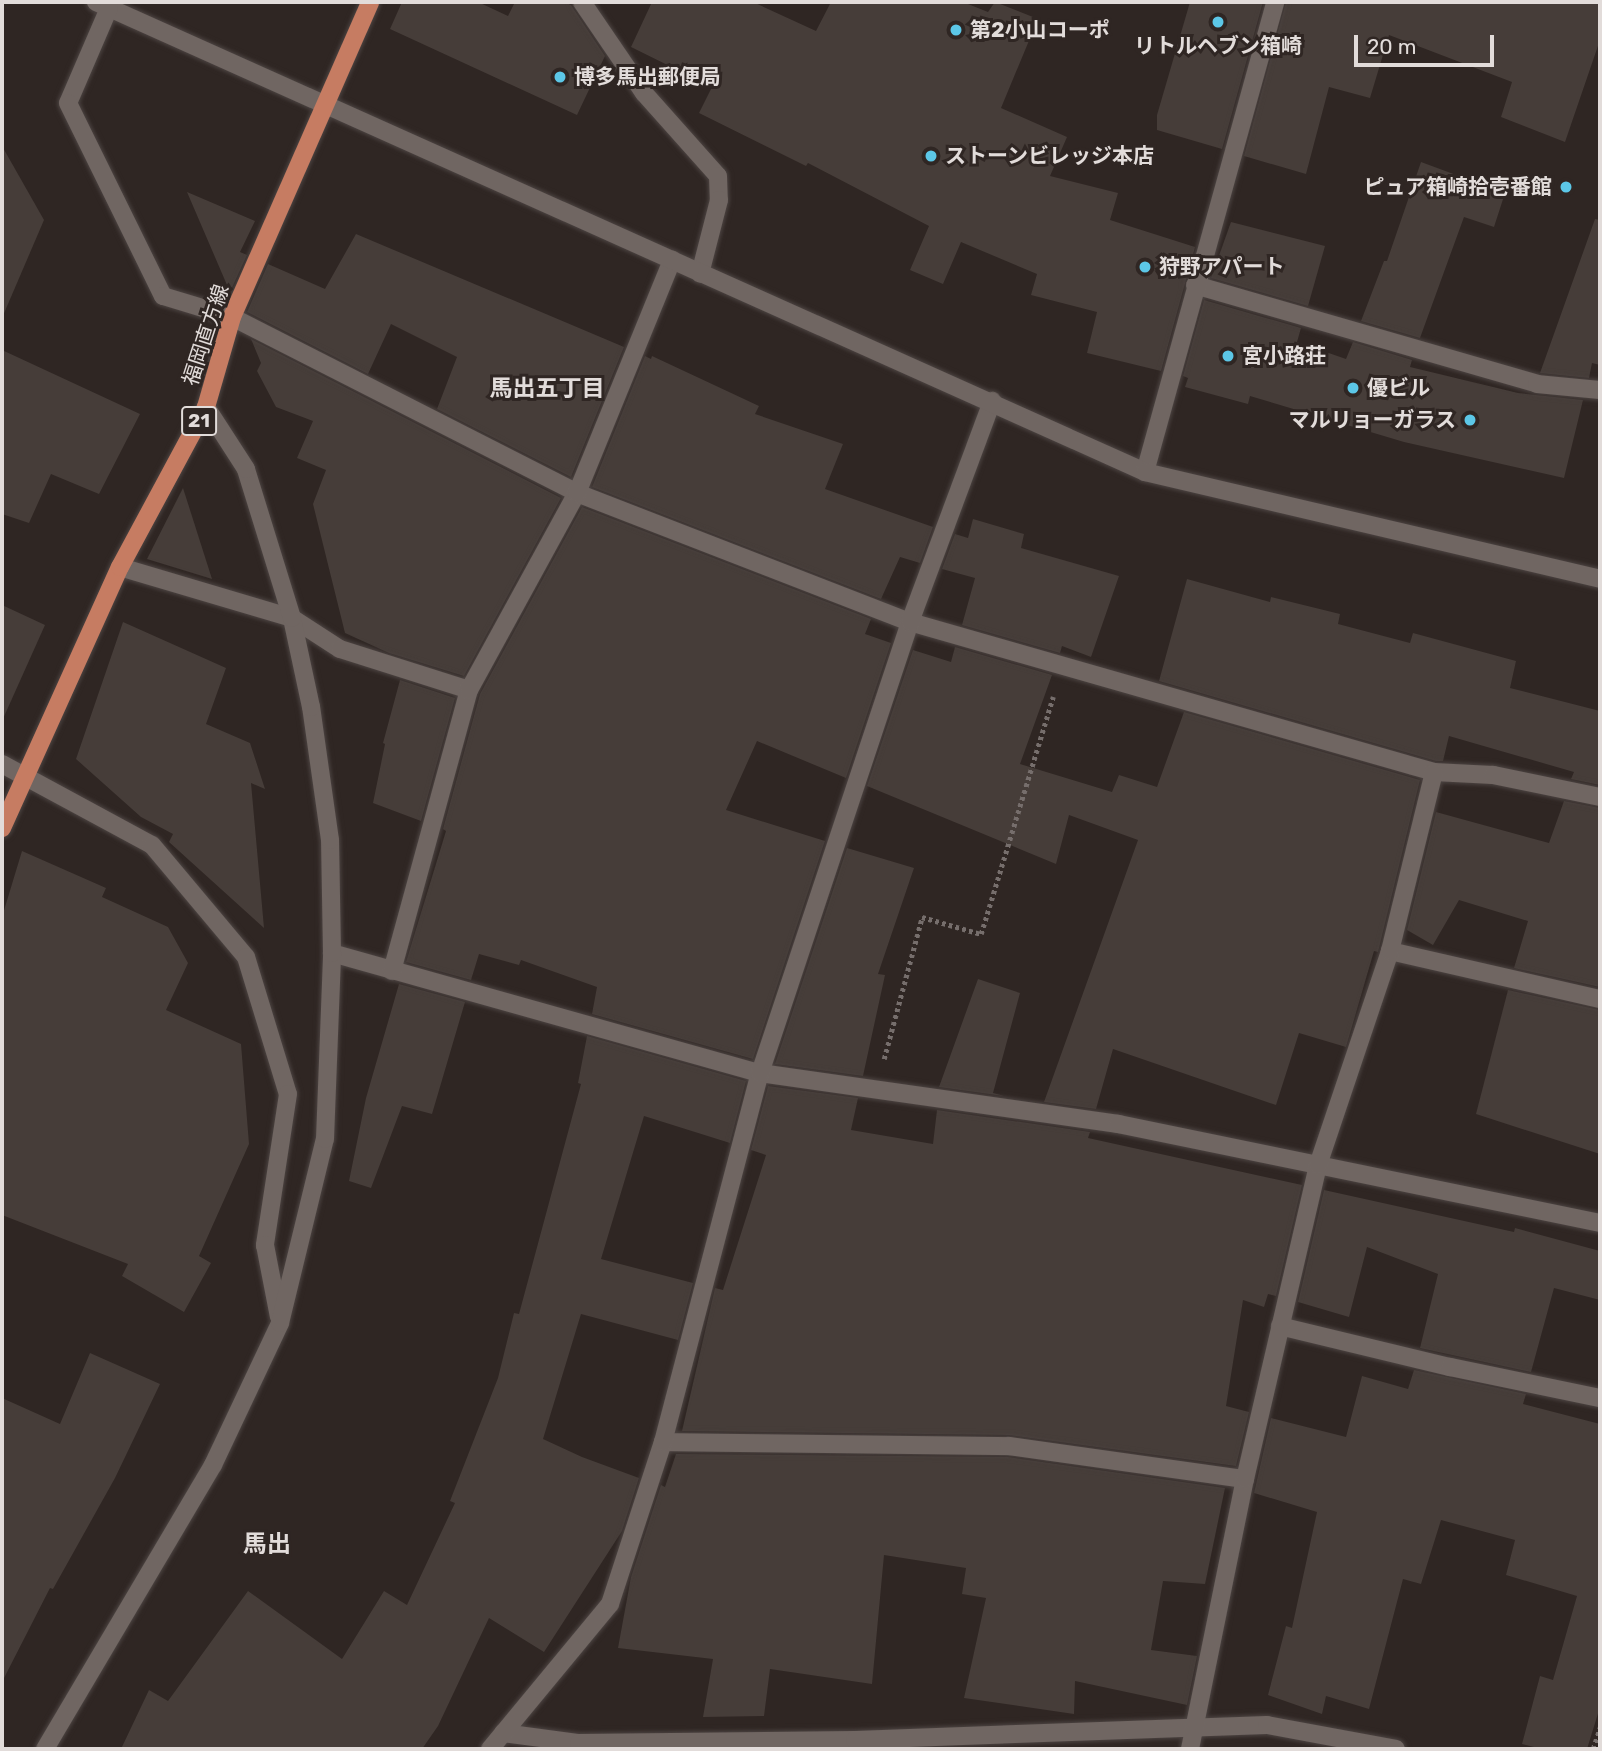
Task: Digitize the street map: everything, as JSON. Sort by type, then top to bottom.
[{"type":"main road","name":"福岡直方線","points":[[2,827],[120,567],[206,407],[232,317],[370,2]]},
{"type":"street","points":[[582,2],[644,93],[718,176],[719,200],[701,274]]},
{"type":"street","points":[[1145,472],[1275,2]]},
{"type":"street","points":[[1600,579],[1145,472],[992,401],[701,274],[102,5],[68,103],[163,296],[232,317],[577,493],[910,622],[1434,772],[1493,775],[1600,797]]},
{"type":"street","points":[[392,971],[469,690],[577,493],[672,260]]},
{"type":"street","points":[[1195,285],[1537,384],[1600,390]]},
{"type":"street","points":[[490,1749],[610,1604],[663,1441],[760,1073],[910,622],[992,401]]},
{"type":"street","points":[[45,1749],[213,1465],[280,1323],[325,1139],[332,953],[330,840],[311,707],[292,618],[246,469],[206,407]]},
{"type":"street","points":[[120,567],[292,618],[340,649],[469,690]]},
{"type":"street","points":[[2,764],[25,774],[152,845],[246,957],[288,1094],[265,1245],[280,1323]]},
{"type":"street","points":[[1191,1749],[1245,1479],[1318,1165],[1390,951],[1434,772]]},
{"type":"street","points":[[1390,951],[1600,999]]},
{"type":"street","points":[[332,953],[760,1073],[1118,1124],[1600,1223]]},
{"type":"street","points":[[1280,1326],[1450,1367],[1600,1398]]},
{"type":"street","points":[[663,1441],[1009,1446],[1245,1479]]},
{"type":"street","points":[[503,1733],[593,1743],[855,1740],[1267,1725],[1396,1749]]},
{"type":"path","points":[[875,1090],[922,917],[981,934],[1062,666]]},
{"type":"path","points":[[1593,1749],[1600,1727]]},
{"type":"building","points":[[402,2],[478,2],[508,16],[515,2],[564,2],[571,5],[605,56],[577,115],[390,29]]},
{"type":"building","points":[[652,2],[753,2],[816,31],[831,2],[963,2],[988,12],[995,2],[1038,19],[1001,108],[1067,137],[1050,176],[1118,193],[1110,220],[1195,247],[1161,371],[1087,353],[1097,312],[1031,295],[1037,274],[961,242],[943,284],[910,270],[929,226],[808,163],[806,166],[699,113],[712,87],[631,47]]},
{"type":"building","points":[[1190,2],[1263,2],[1222,149],[1157,130],[1157,115]]},
{"type":"building","points":[[1286,2],[1600,2],[1600,40],[1565,142],[1501,117],[1512,82],[1389,35],[1370,98],[1329,87],[1306,174],[1244,156]]},
{"type":"building","points":[[2,146],[44,220],[2,318]]},
{"type":"building","points":[[1421,162],[1505,193],[1494,227],[1464,217],[1420,338],[1361,321],[1384,261],[1387,261]]},
{"type":"building","points":[[187,192],[255,221],[240,252],[247,255],[230,292]]},
{"type":"building","points":[[1595,219],[1600,220],[1600,365],[1592,363],[1589,378],[1540,373]]},
{"type":"building","points":[[1231,222],[1325,246],[1308,306],[1211,278]]},
{"type":"building","points":[[356,234],[624,347],[571,477],[437,409],[457,357],[391,324],[368,374],[247,312],[268,264],[325,289]]},
{"type":"building","points":[[1204,300],[1301,328],[1297,342],[1346,359],[1353,342],[1412,360],[1410,367],[1518,393],[1583,400],[1564,478],[1404,442],[1250,396],[1248,404],[1185,387],[1188,378],[1183,376]]},
{"type":"building","points":[[251,339],[561,498],[464,676],[389,653],[345,633],[313,504],[326,470],[297,458],[313,421],[276,407],[257,371],[261,363]]},
{"type":"building","points":[[2,350],[140,414],[99,494],[51,474],[29,523],[2,514]]},
{"type":"building","points":[[645,356],[651,359],[652,356],[759,406],[755,414],[843,444],[825,489],[933,527],[920,563],[900,557],[881,599],[592,487]]},
{"type":"building","points":[[183,488],[212,579],[147,559]]},
{"type":"building","points":[[582,507],[871,619],[865,634],[891,643],[846,778],[757,741],[726,810],[825,841],[753,1059],[592,1014],[597,987],[521,960],[519,965],[479,954],[471,980],[406,962],[446,831],[443,829],[480,694]]},
{"type":"building","points":[[973,519],[1024,534],[1021,548],[1119,576],[1091,657],[1062,646],[1060,653],[962,625],[975,578],[942,569],[955,534],[968,538]]},
{"type":"building","points":[[1187,579],[1270,602],[1271,597],[1340,614],[1338,624],[1410,643],[1413,633],[1516,661],[1510,688],[1600,711],[1600,785],[1571,779],[1574,772],[1449,736],[1443,761],[1436,761],[1159,681]]},
{"type":"building","points":[[2,605],[45,625],[2,721]]},
{"type":"building","points":[[123,622],[226,668],[206,724],[250,743],[265,789],[251,783],[264,928],[169,842],[173,834],[141,817],[76,759]]},
{"type":"building","points":[[955,647],[1052,675],[1020,764],[1112,792],[1119,775],[1157,787],[1184,712],[1420,780],[1378,952],[1374,951],[1346,1047],[1299,1033],[1276,1105],[1113,1049],[1096,1109],[1044,1102],[1138,840],[1069,815],[1056,864],[867,786],[913,650],[951,662]]},
{"type":"building","points":[[400,680],[455,698],[421,821],[373,803],[385,744],[383,743]]},
{"type":"building","points":[[1564,801],[1600,808],[1600,987],[1514,968],[1528,921],[1459,900],[1433,945],[1407,930],[1436,812],[1549,843]]},
{"type":"building","points":[[847,848],[914,868],[878,974],[885,975],[863,1076],[775,1064]]},
{"type":"building","points":[[22,851],[106,888],[102,897],[168,927],[188,963],[166,1010],[241,1044],[249,1144],[199,1256],[211,1263],[184,1312],[122,1276],[128,1264],[2,1215],[2,917]]},
{"type":"building","points":[[978,979],[1020,993],[993,1093],[1004,1096],[939,1087]]},
{"type":"building","points":[[399,984],[465,1002],[432,1114],[402,1106],[371,1188],[349,1181],[366,1098]]},
{"type":"building","points":[[1508,990],[1600,1010],[1600,1154],[1476,1114]]},
{"type":"building","points":[[587,1036],[746,1081],[730,1143],[644,1116],[601,1259],[693,1283],[678,1340],[581,1314],[543,1439],[639,1478],[622,1531],[544,1652],[489,1618],[438,1726],[422,1749],[121,1749],[149,1690],[168,1701],[248,1591],[342,1659],[384,1591],[407,1605],[455,1503],[450,1501],[498,1378],[514,1313],[519,1314],[581,1084],[578,1083]]},
{"type":"building","points":[[768,1086],[858,1098],[851,1130],[933,1144],[937,1110],[1090,1132],[1088,1138],[1302,1185],[1276,1296],[1268,1294],[1264,1307],[1243,1300],[1226,1406],[1249,1412],[1236,1466],[1009,1435],[682,1431],[715,1288],[723,1290],[766,1155],[751,1150]]},
{"type":"building","points":[[1324,1190],[1514,1232],[1515,1228],[1600,1251],[1600,1300],[1554,1288],[1531,1372],[1420,1348],[1438,1274],[1367,1247],[1349,1317],[1298,1302]]},
{"type":"building","points":[[90,1353],[160,1384],[115,1478],[53,1589],[50,1588],[2,1682],[2,1398],[60,1424]]},
{"type":"building","points":[[1414,1370],[1526,1394],[1523,1404],[1600,1424],[1600,1707],[1587,1749],[1542,1749],[1522,1744],[1540,1676],[1553,1680],[1577,1596],[1506,1575],[1515,1540],[1441,1520],[1421,1584],[1403,1579],[1369,1709],[1326,1696],[1322,1714],[1268,1695],[1286,1626],[1292,1628],[1317,1512],[1254,1493],[1271,1418],[1346,1437],[1362,1376],[1408,1389]]},
{"type":"building","points":[[676,1454],[1008,1457],[1225,1488],[1205,1584],[1163,1581],[1151,1650],[1197,1656],[1187,1705],[1075,1681],[1074,1714],[964,1698],[986,1598],[962,1594],[966,1568],[884,1555],[872,1684],[770,1669],[764,1716],[703,1717],[713,1659],[618,1648],[631,1577],[661,1485],[665,1487]]},
{"type":"place","name":"リトルヘブン箱崎","points":[[1218,22]]},
{"type":"place","name":"第2小山コーポ","points":[[956,30]]},
{"type":"place","name":"博多馬出郵便局","points":[[560,77]]},
{"type":"place","name":"ストーンビレッジ本店","points":[[931,156]]},
{"type":"place","name":"ピュア箱崎拾壱番館","points":[[1566,187]]},
{"type":"place","name":"狩野アパート","points":[[1145,267]]},
{"type":"place","name":"宮小路荘","points":[[1228,356]]},
{"type":"place","name":"優ビル","points":[[1353,388]]},
{"type":"place","name":"マルリョーガラス","points":[[1470,420]]},
{"type":"district","name":"馬出五丁目","points":[[547,388]]},
{"type":"district","name":"馬出","points":[[267,1545]]}]
